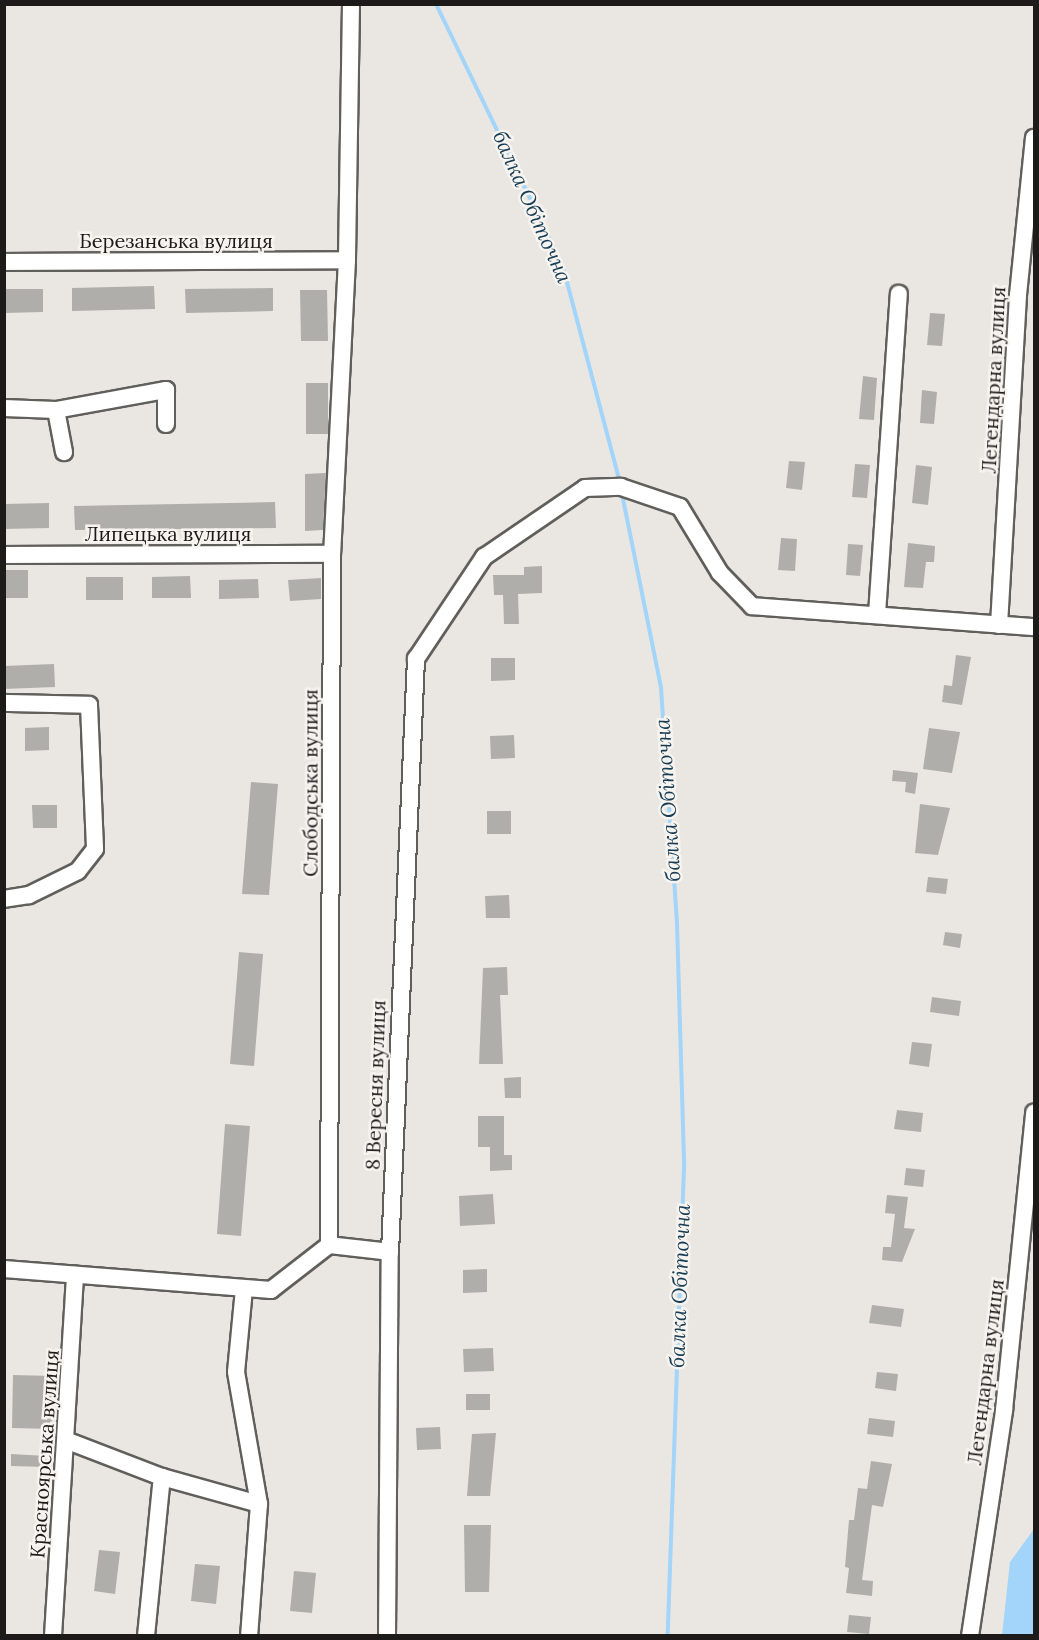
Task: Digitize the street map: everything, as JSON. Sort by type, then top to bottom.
[{"type":"street","name":"Слободська вулиця","points":[[329,1245],[332,554],[347,260],[351,4]]},
{"type":"street","name":"Легендарна вулиця","points":[[999,625],[1018,295],[1035,138]]},
{"type":"street","name":"Березанська вулиця","points":[[4,262],[347,260]]},
{"type":"street","points":[[899,294],[877,614],[1035,627]]},
{"type":"street","points":[[4,408],[56,410],[166,390],[166,424]]},
{"type":"street","points":[[56,410],[64,452]]},
{"type":"street","name":"8 Вересня вулиця","points":[[387,1635],[390,1252],[416,658],[484,557],[585,488],[621,487],[680,507],[720,573],[752,606],[877,614]]},
{"type":"street","name":"Липецька вулиця","points":[[4,555],[332,554]]},
{"type":"street","points":[[4,703],[89,705],[95,849],[78,871],[29,895],[4,899]]},
{"type":"street","name":"Легендарна вулиця","points":[[970,1635],[1004,1410],[1035,1113]]},
{"type":"street","points":[[4,1269],[272,1290],[329,1245],[390,1252]]},
{"type":"street","name":"Красноярська вулиця","points":[[53,1635],[68,1441],[75,1275]]},
{"type":"street","points":[[244,1289],[236,1372],[259,1504],[249,1635]]},
{"type":"street","points":[[68,1441],[162,1477],[259,1504]]},
{"type":"street","points":[[146,1635],[162,1477]]},
{"type":"water","points":[[1034,1529],[1034,1635],[1002,1635],[1010,1562]]},
{"type":"building","points":[[154,286],[155,309],[72,311],[72,288]]},
{"type":"building","points":[[273,288],[273,311],[186,313],[185,289]]},
{"type":"building","points":[[4,289],[43,289],[43,312],[4,313]]},
{"type":"building","points":[[300,290],[327,290],[328,341],[301,341]]},
{"type":"building","points":[[930,313],[945,314],[942,346],[927,345]]},
{"type":"building","points":[[863,376],[877,378],[874,420],[859,419]]},
{"type":"building","points":[[306,383],[328,383],[328,434],[306,434]]},
{"type":"building","points":[[922,390],[937,392],[934,424],[920,423]]},
{"type":"building","points":[[789,461],[805,462],[802,490],[786,488]]},
{"type":"building","points":[[855,464],[870,465],[867,498],[852,497]]},
{"type":"building","points":[[916,465],[932,467],[928,505],[912,503]]},
{"type":"building","points":[[326,473],[323,530],[305,531],[305,474]]},
{"type":"building","points":[[275,502],[276,528],[75,530],[74,506]]},
{"type":"building","points":[[49,503],[49,528],[4,529],[4,504]]},
{"type":"building","points":[[781,538],[797,539],[795,571],[778,570]]},
{"type":"building","points":[[908,543],[935,546],[934,562],[926,562],[923,588],[904,587]]},
{"type":"building","points":[[848,544],[863,545],[860,576],[846,575]]},
{"type":"building","points":[[542,566],[542,593],[518,594],[519,624],[504,624],[503,595],[494,595],[493,575],[524,575],[524,567]]},
{"type":"building","points":[[4,570],[28,570],[28,598],[4,598]]},
{"type":"building","points":[[190,576],[191,598],[152,598],[152,577]]},
{"type":"building","points":[[86,577],[123,577],[123,600],[86,600]]},
{"type":"building","points":[[321,578],[321,599],[290,601],[288,580]]},
{"type":"building","points":[[258,579],[259,598],[219,599],[219,580]]},
{"type":"building","points":[[956,655],[971,657],[962,705],[942,702],[944,685],[952,686]]},
{"type":"building","points":[[491,658],[515,658],[515,680],[491,681]]},
{"type":"building","points":[[54,664],[55,687],[4,689],[4,666]]},
{"type":"building","points":[[49,727],[49,750],[25,751],[25,728]]},
{"type":"building","points":[[929,728],[960,732],[952,773],[923,769]]},
{"type":"building","points":[[514,735],[515,758],[491,759],[490,736]]},
{"type":"building","points":[[893,770],[918,773],[915,794],[905,792],[906,782],[892,781]]},
{"type":"building","points":[[251,782],[278,784],[269,895],[242,894]]},
{"type":"building","points":[[920,804],[950,808],[938,855],[915,853]]},
{"type":"building","points":[[32,805],[57,805],[57,828],[33,828]]},
{"type":"building","points":[[487,811],[511,811],[511,834],[487,834]]},
{"type":"building","points":[[928,877],[948,879],[946,894],[926,892]]},
{"type":"building","points":[[509,895],[510,918],[486,918],[485,896]]},
{"type":"building","points":[[945,932],[962,934],[960,948],[943,945]]},
{"type":"building","points":[[239,952],[263,954],[254,1066],[230,1064]]},
{"type":"building","points":[[507,967],[508,995],[500,995],[503,1064],[479,1064],[483,968]]},
{"type":"building","points":[[932,997],[961,1001],[959,1016],[930,1012]]},
{"type":"building","points":[[912,1042],[932,1044],[929,1067],[909,1064]]},
{"type":"building","points":[[521,1077],[521,1098],[505,1098],[504,1078]]},
{"type":"building","points":[[897,1110],[923,1113],[921,1132],[894,1129]]},
{"type":"building","points":[[478,1116],[504,1116],[504,1155],[512,1155],[512,1170],[490,1171],[490,1147],[478,1147]]},
{"type":"building","points":[[225,1124],[250,1126],[241,1236],[217,1234]]},
{"type":"building","points":[[906,1168],[925,1170],[923,1187],[904,1185]]},
{"type":"building","points":[[493,1194],[495,1224],[460,1226],[459,1196]]},
{"type":"building","points":[[887,1195],[908,1197],[904,1228],[915,1229],[902,1262],[882,1260],[883,1247],[891,1247],[895,1214],[885,1213]]},
{"type":"building","points":[[487,1269],[487,1292],[463,1293],[463,1270]]},
{"type":"building","points":[[872,1305],[904,1309],[901,1327],[869,1323]]},
{"type":"building","points":[[493,1348],[494,1371],[464,1372],[463,1349]]},
{"type":"building","points":[[877,1372],[898,1374],[896,1391],[875,1388]]},
{"type":"building","points":[[13,1375],[53,1376],[52,1429],[12,1428]]},
{"type":"building","points":[[466,1394],[490,1394],[490,1410],[466,1410]]},
{"type":"building","points":[[869,1418],[895,1421],[893,1437],[867,1434]]},
{"type":"building","points":[[440,1427],[441,1449],[417,1450],[416,1428]]},
{"type":"building","points":[[496,1433],[490,1496],[467,1496],[472,1434]]},
{"type":"building","points":[[11,1454],[46,1456],[46,1467],[11,1466]]},
{"type":"building","points":[[871,1461],[892,1464],[883,1507],[872,1505],[862,1580],[873,1581],[872,1596],[846,1593],[849,1568],[845,1567],[849,1520],[854,1520],[858,1488],[867,1489]]},
{"type":"building","points":[[464,1525],[491,1525],[489,1592],[465,1592]]},
{"type":"building","points":[[99,1550],[120,1552],[115,1594],[94,1591]]},
{"type":"building","points":[[195,1564],[220,1566],[216,1604],[191,1601]]},
{"type":"building","points":[[294,1571],[316,1573],[312,1613],[290,1611]]},
{"type":"building","points":[[849,1615],[871,1617],[869,1634],[847,1632]]},
{"type":"waterway","name":"балка Обіточна","points":[[436,4],[563,267],[620,483]]},
{"type":"waterway","name":"балка Обіточна","points":[[622,494],[661,688],[677,924],[684,1167],[668,1636]]}]
